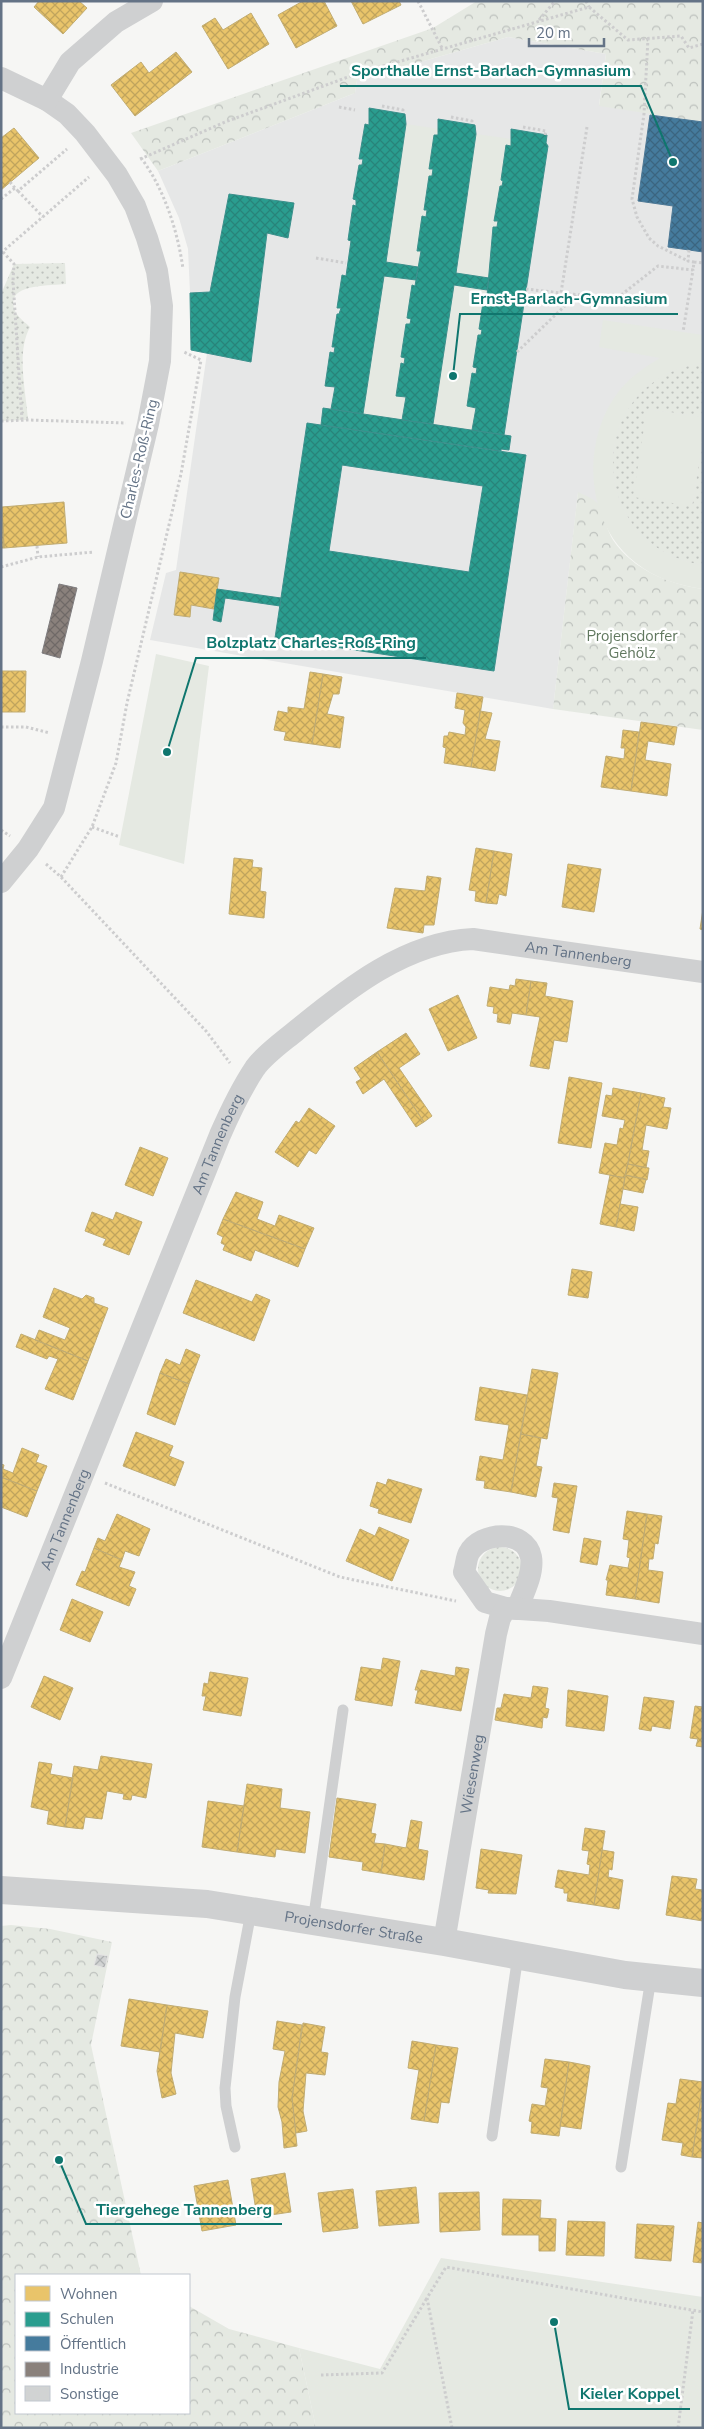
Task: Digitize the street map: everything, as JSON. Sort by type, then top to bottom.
[{"type":"street","points":[[46,100],[70,62],[116,22],[152,1]]},
{"type":"street","name":"Charles-Roß-Ring","points":[[1,78],[46,100],[67,114],[107,162],[135,206],[157,271],[162,306],[160,361],[148,424],[54,808],[28,849],[1,882]]},
{"type":"street","name":"Am Tannenberg","points":[[1,1678],[224,1126],[256,1066],[348,989],[397,962],[444,944],[473,939],[703,972]]},
{"type":"street","points":[[502,1606],[703,1634]]},
{"type":"street","name":"Wiesenweg","points":[[444,1942],[502,1606]]},
{"type":"street","name":"Projensdorfer Straße","points":[[1,1890],[198,1903],[444,1942],[652,1978],[703,1984]]},
{"type":"lane","points":[[313,1922],[343,1710]]},
{"type":"lane","points":[[235,2147],[226,2106],[225,2088],[235,1997],[251,1912]]},
{"type":"lane","points":[[492,2136],[518,1955]]},
{"type":"lane","points":[[622,2167],[652,1978]]},
{"type":"path","points":[[418,1],[442,48]]},
{"type":"path","points":[[538,20],[555,1]]},
{"type":"path","points":[[586,1],[589,7],[628,40],[681,36],[688,48],[703,44]]},
{"type":"path","points":[[146,154],[359,72],[589,7]]},
{"type":"path","points":[[648,38],[644,114],[632,199],[637,217],[649,238],[658,246],[688,261],[703,263]]},
{"type":"path","points":[[382,106],[403,110],[402,113]]},
{"type":"path","points":[[339,107],[355,110]]},
{"type":"path","points":[[451,117],[472,121],[471,124]]},
{"type":"path","points":[[523,127],[546,131],[545,135]]},
{"type":"path","points":[[561,293],[587,127]]},
{"type":"path","points":[[1,199],[85,134]]},
{"type":"path","points":[[141,158],[153,178],[167,211],[179,248],[184,277]]},
{"type":"path","points":[[22,420],[13,281],[14,264],[2,252],[107,162]]},
{"type":"path","points":[[10,182],[42,217]]},
{"type":"path","points":[[688,261],[689,250]]},
{"type":"path","points":[[316,258],[346,262]]},
{"type":"path","points":[[683,332],[694,262]]},
{"type":"path","points":[[526,289],[616,299],[658,266],[693,270]]},
{"type":"path","points":[[517,352],[576,295]]},
{"type":"path","points":[[61,877],[92,827],[116,763],[127,703],[192,420],[201,360],[184,353],[185,347]]},
{"type":"path","points":[[1,421],[148,424]]},
{"type":"path","points":[[37,546],[38,557]]},
{"type":"path","points":[[1,567],[38,557],[117,551]]},
{"type":"path","points":[[1,727],[26,727],[44,731],[71,744]]},
{"type":"path","points":[[92,827],[120,837]]},
{"type":"path","points":[[28,849],[61,877],[206,1031],[246,1083]]},
{"type":"path","points":[[84,1474],[340,1577],[460,1602],[502,1606]]},
{"type":"path","points":[[321,2376],[382,2373],[446,2267],[703,2312]]},
{"type":"path","points":[[427,2298],[452,2428]]},
{"type":"path","points":[[678,2428],[693,2310]]},
{"type":"shaded area","points":[[508,37],[606,54],[599,105],[703,122],[703,589],[578,493],[553,709],[150,640],[166,573],[176,570],[207,353],[190,293],[188,249],[179,218],[158,171],[355,93],[357,80]]},
{"type":"green space","points":[[477,1],[703,1],[703,122],[599,106],[606,54],[508,37],[357,80],[355,93],[158,171],[131,133],[433,28]]},
{"type":"green space","points":[[406,124],[439,129],[438,135],[434,135],[429,169],[433,169],[432,176],[429,176],[424,210],[427,210],[426,217],[422,216],[418,251],[421,251],[418,267],[386,262]]},
{"type":"green space","points":[[476,134],[511,139],[511,146],[506,145],[501,180],[503,181],[502,186],[500,186],[494,220],[498,221],[497,227],[493,227],[489,261],[492,262],[489,278],[456,273]]},
{"type":"green space","points":[[65,263],[66,284],[29,288],[15,296],[13,303],[16,313],[30,327],[26,337],[23,360],[28,420],[1,421],[1,294],[14,264]]},
{"type":"green space","points":[[384,276],[416,280],[415,286],[412,286],[407,318],[411,319],[410,324],[406,324],[404,364],[401,364],[396,395],[406,397],[402,420],[363,414]]},
{"type":"green space","points":[[454,285],[487,290],[487,296],[484,296],[479,329],[482,330],[481,335],[478,335],[473,367],[477,368],[476,374],[472,373],[467,406],[476,408],[472,430],[433,424]]},
{"type":"green space","points":[[603,320],[703,335],[703,363],[664,376],[636,399],[619,429],[613,463],[619,497],[636,528],[664,552],[703,565],[703,589],[685,586],[644,569],[619,546],[606,527],[598,505],[594,481],[594,457],[598,433],[606,411],[619,391],[628,381],[660,358],[599,347]]},
{"type":"green space","points":[[703,363],[703,417],[647,409],[692,506],[703,437],[703,541],[700,560],[703,560],[703,565],[664,552],[636,528],[619,497],[613,463],[619,429],[636,399],[664,376]]},
{"type":"green space","points":[[647,409],[703,417],[703,437],[692,506],[633,497]]},
{"type":"green space","name":"Projensdorfer Gehölz","points":[[578,492],[597,502],[613,540],[631,560],[665,579],[703,589],[703,730],[553,709]]},
{"type":"green space","points":[[156,654],[209,666],[184,864],[119,845]]},
{"type":"green space","points":[[500,1547],[512,1551],[518,1557],[522,1569],[518,1581],[512,1587],[500,1591],[488,1587],[482,1581],[478,1569],[482,1557],[488,1551]]},
{"type":"green space","points":[[11,1925],[50,1929],[112,1942],[91,2045],[141,2274],[15,2274],[15,2414],[190,2414],[190,2307],[229,2329],[299,2348],[316,2428],[1,2428],[1,1926]]},
{"type":"green space","points":[[441,2258],[703,2297],[703,2428],[316,2428],[299,2348],[380,2369]]},
{"type":"building: Wohnen","points":[[39,1],[79,1],[87,8],[63,34],[34,7]]},
{"type":"building: Wohnen","points":[[303,1],[324,1],[337,26],[296,48],[278,15]]},
{"type":"building: Wohnen","points":[[351,1],[399,1],[401,5],[363,24]]},
{"type":"building: Wohnen","points":[[251,13],[269,44],[228,69],[202,26],[215,18],[223,30]]},
{"type":"building: Wohnen","points":[[176,52],[192,72],[135,116],[111,85],[141,62],[149,73]]},
{"type":"building: Wohnen","points":[[14,128],[39,158],[1,190],[1,138]]},
{"type":"building: Wohnen","points":[[64,502],[67,543],[4,548],[2,507]]},
{"type":"building: Wohnen","points":[[2,507],[4,548],[1,548]]},
{"type":"building: Wohnen","points":[[180,572],[219,578],[214,609],[191,605],[190,617],[174,615]]},
{"type":"building: Wohnen","points":[[1,671],[26,671],[25,712],[1,712]]},
{"type":"building: Wohnen","points":[[310,672],[323,674],[312,744],[284,740],[286,732],[274,730],[278,711],[288,713],[288,707],[304,709]]},
{"type":"building: Wohnen","points":[[323,674],[342,677],[339,694],[333,694],[327,714],[344,717],[340,748],[312,744]]},
{"type":"building: Wohnen","points":[[457,693],[483,697],[471,767],[444,763],[446,748],[443,747],[444,736],[448,736],[449,732],[465,735],[466,727],[463,723],[465,710],[455,708]]},
{"type":"building: Wohnen","points":[[480,711],[492,713],[485,739],[500,741],[495,771],[471,767]]},
{"type":"building: Wohnen","points":[[641,722],[677,727],[674,745],[648,741],[645,760],[671,764],[667,796],[631,791]]},
{"type":"building: Wohnen","points":[[623,730],[639,732],[631,791],[601,787],[606,756],[624,759],[625,748],[621,748]]},
{"type":"building: Wohnen","points":[[476,848],[494,851],[486,903],[475,901],[476,891],[469,890]]},
{"type":"building: Wohnen","points":[[494,851],[512,854],[506,896],[499,894],[497,904],[486,903]]},
{"type":"building: Wohnen","points":[[234,858],[253,860],[252,867],[262,868],[260,891],[266,892],[264,918],[229,914]]},
{"type":"building: Wohnen","points":[[568,864],[601,869],[594,912],[562,907]]},
{"type":"building: Wohnen","points":[[427,876],[441,878],[434,925],[424,925],[423,933],[387,928],[395,888],[425,891]]},
{"type":"building: Wohnen","points":[[703,909],[703,930],[700,929]]},
{"type":"building: Wohnen","points":[[516,979],[531,981],[526,1015],[512,1013],[510,1024],[497,1022],[498,1014],[493,1013],[494,1007],[487,1006],[490,987],[509,990],[510,985],[515,986]]},
{"type":"building: Wohnen","points":[[531,981],[547,983],[545,996],[573,1001],[567,1042],[554,1040],[549,1069],[530,1066],[540,1017],[526,1015]]},
{"type":"building: Wohnen","points":[[458,995],[477,1038],[448,1051],[429,1009]]},
{"type":"building: Wohnen","points":[[406,1033],[420,1054],[399,1068],[432,1116],[424,1122],[377,1052]]},
{"type":"building: Wohnen","points":[[377,1052],[424,1122],[416,1127],[384,1079],[363,1094],[356,1082],[361,1079],[354,1068]]},
{"type":"building: Wohnen","points":[[569,1077],[602,1083],[591,1148],[558,1143]]},
{"type":"building: Wohnen","points":[[613,1088],[641,1093],[625,1178],[599,1173],[605,1143],[617,1145],[620,1128],[623,1129],[625,1120],[602,1116],[606,1095],[612,1096]]},
{"type":"building: Wohnen","points":[[641,1093],[665,1098],[663,1107],[671,1108],[667,1129],[646,1125],[642,1150],[649,1151],[646,1168],[628,1164]]},
{"type":"building: Wohnen","points":[[309,1108],[335,1126],[316,1154],[309,1150],[298,1167],[275,1152],[296,1121],[299,1123]]},
{"type":"building: Wohnen","points":[[140,1147],[168,1158],[153,1196],[125,1185]]},
{"type":"building: Wohnen","points":[[628,1164],[649,1168],[647,1180],[625,1175]]},
{"type":"building: Wohnen","points":[[610,1175],[625,1178],[616,1227],[600,1224]]},
{"type":"building: Wohnen","points":[[625,1175],[646,1179],[643,1193],[623,1189]]},
{"type":"building: Wohnen","points":[[236,1192],[263,1202],[257,1219],[275,1226],[279,1215],[314,1228],[305,1249],[223,1219]]},
{"type":"building: Wohnen","points":[[620,1204],[638,1207],[634,1231],[616,1227]]},
{"type":"building: Wohnen","points":[[92,1212],[113,1220],[116,1212],[142,1222],[129,1255],[103,1245],[106,1239],[85,1231]]},
{"type":"building: Wohnen","points":[[223,1219],[305,1249],[298,1267],[255,1250],[251,1261],[223,1250],[225,1245],[221,1243],[223,1237],[217,1234]]},
{"type":"building: Wohnen","points":[[572,1269],[592,1272],[588,1298],[568,1295]]},
{"type":"building: Wohnen","points":[[196,1280],[252,1302],[256,1294],[270,1300],[254,1341],[183,1313]]},
{"type":"building: Wohnen","points":[[54,1288],[82,1299],[86,1295],[94,1298],[94,1303],[108,1308],[88,1361],[35,1340],[39,1330],[65,1340],[70,1328],[43,1317]]},
{"type":"building: Wohnen","points":[[21,1334],[88,1361],[73,1400],[45,1389],[58,1359],[49,1356],[47,1359],[16,1347]]},
{"type":"building: Wohnen","points":[[186,1349],[200,1355],[189,1384],[160,1373],[166,1359],[180,1365]]},
{"type":"building: Wohnen","points":[[532,1369],[558,1373],[547,1439],[521,1434]]},
{"type":"building: Wohnen","points":[[160,1373],[189,1384],[175,1425],[147,1414]]},
{"type":"building: Wohnen","points":[[480,1387],[527,1395],[511,1492],[484,1488],[485,1481],[476,1480],[480,1456],[503,1460],[509,1425],[475,1420]]},
{"type":"building: Wohnen","points":[[136,1432],[173,1446],[169,1456],[184,1462],[175,1486],[123,1466]]},
{"type":"building: Wohnen","points":[[521,1434],[541,1438],[536,1466],[542,1467],[536,1497],[511,1492]]},
{"type":"building: Wohnen","points":[[22,1448],[39,1455],[36,1462],[47,1466],[37,1491],[1,1477],[1,1464],[4,1465],[3,1469],[13,1473]]},
{"type":"building: Wohnen","points":[[1,1477],[37,1491],[27,1517],[1,1507]]},
{"type":"building: Wohnen","points":[[388,1479],[422,1489],[411,1523],[378,1513],[379,1509],[370,1506],[377,1482],[386,1485]]},
{"type":"building: Wohnen","points":[[554,1483],[577,1486],[569,1533],[553,1530],[558,1498],[552,1497]]},
{"type":"building: Wohnen","points":[[627,1511],[647,1514],[635,1599],[606,1595],[608,1580],[606,1580],[610,1565],[628,1568],[630,1558],[627,1557],[629,1540],[623,1539]]},
{"type":"building: Wohnen","points":[[117,1514],[150,1529],[139,1556],[125,1551],[122,1560],[94,1548],[98,1538],[105,1541]]},
{"type":"building: Wohnen","points":[[647,1514],[662,1516],[658,1544],[655,1543],[653,1559],[649,1559],[648,1570],[663,1572],[659,1603],[635,1599]]},
{"type":"building: Wohnen","points":[[379,1527],[409,1540],[392,1581],[346,1561],[360,1529],[375,1536]]},
{"type":"building: Wohnen","points":[[584,1538],[601,1541],[597,1565],[580,1562]]},
{"type":"building: Wohnen","points":[[94,1548],[122,1560],[119,1567],[135,1572],[129,1586],[136,1589],[129,1606],[76,1585],[82,1571],[85,1572]]},
{"type":"building: Wohnen","points":[[72,1599],[103,1612],[90,1642],[60,1630]]},
{"type":"building: Wohnen","points":[[383,1658],[400,1661],[392,1706],[355,1700],[361,1667],[381,1670]]},
{"type":"building: Wohnen","points":[[456,1667],[469,1669],[461,1711],[415,1703],[418,1690],[415,1690],[421,1670],[455,1676]]},
{"type":"building: Wohnen","points":[[210,1672],[248,1678],[241,1716],[203,1710],[206,1696],[202,1696],[204,1683],[208,1684]]},
{"type":"building: Wohnen","points":[[44,1676],[73,1688],[60,1720],[31,1707]]},
{"type":"building: Wohnen","points":[[533,1686],[548,1688],[545,1708],[549,1709],[547,1718],[543,1717],[542,1728],[495,1720],[497,1708],[501,1708],[504,1694],[531,1698]]},
{"type":"building: Wohnen","points":[[568,1690],[608,1696],[604,1731],[566,1726]]},
{"type":"building: Wohnen","points":[[644,1697],[674,1701],[670,1729],[652,1726],[651,1731],[639,1729]]},
{"type":"building: Wohnen","points":[[695,1706],[703,1707],[703,1747],[696,1746],[698,1739],[690,1738]]},
{"type":"building: Wohnen","points":[[101,1756],[152,1764],[146,1798],[132,1795],[131,1800],[123,1799],[124,1794],[107,1791],[102,1819],[85,1817],[83,1829],[65,1827],[74,1766],[98,1770]]},
{"type":"building: Wohnen","points":[[39,1762],[52,1764],[50,1774],[73,1778],[65,1827],[47,1824],[49,1811],[31,1807]]},
{"type":"building: Wohnen","points":[[247,1784],[282,1789],[280,1808],[310,1812],[305,1853],[276,1849],[275,1857],[237,1852]]},
{"type":"building: Wohnen","points":[[337,1798],[376,1804],[371,1833],[376,1834],[374,1843],[385,1844],[381,1873],[362,1870],[363,1862],[329,1857]]},
{"type":"building: Wohnen","points":[[208,1801],[244,1806],[237,1852],[202,1847]]},
{"type":"building: Wohnen","points":[[411,1820],[422,1822],[418,1849],[428,1851],[424,1880],[381,1873],[385,1844],[406,1848]]},
{"type":"building: Wohnen","points":[[585,1828],[605,1831],[594,1905],[567,1901],[568,1893],[564,1893],[564,1889],[555,1887],[558,1870],[589,1875],[590,1865],[587,1864],[589,1851],[582,1850]]},
{"type":"building: Wohnen","points":[[481,1849],[522,1855],[516,1894],[488,1893],[489,1890],[476,1888]]},
{"type":"building: Wohnen","points":[[602,1850],[614,1852],[612,1870],[609,1869],[608,1877],[623,1880],[619,1909],[594,1905]]},
{"type":"building: Wohnen","points":[[672,1876],[697,1879],[695,1889],[703,1890],[703,1921],[666,1915]]},
{"type":"building: Wohnen","points":[[129,1999],[167,2005],[160,2052],[121,2046]]},
{"type":"building: Wohnen","points":[[167,2005],[208,2011],[203,2038],[175,2033],[171,2073],[176,2094],[162,2098],[157,2071]]},
{"type":"building: Wohnen","points":[[277,2021],[302,2025],[292,2098],[297,2146],[284,2148],[282,2122],[278,2107],[279,2082],[285,2051],[273,2049]]},
{"type":"building: Wohnen","points":[[303,2023],[325,2027],[321,2052],[328,2053],[325,2075],[306,2073],[303,2111],[307,2131],[296,2133],[292,2098]]},
{"type":"building: Wohnen","points":[[412,2041],[436,2045],[424,2121],[411,2119],[419,2070],[408,2068]]},
{"type":"building: Wohnen","points":[[436,2045],[458,2048],[449,2103],[441,2102],[438,2123],[424,2121]]},
{"type":"building: Wohnen","points":[[545,2059],[569,2062],[559,2136],[531,2133],[532,2122],[529,2121],[532,2104],[545,2106],[548,2088],[541,2087]]},
{"type":"building: Wohnen","points":[[569,2062],[590,2066],[581,2129],[560,2126]]},
{"type":"building: Wohnen","points":[[680,2079],[703,2082],[692,2157],[681,2155],[683,2143],[662,2140],[668,2103],[676,2104]]},
{"type":"building: Wohnen","points":[[703,2084],[703,2158],[692,2157]]},
{"type":"building: Wohnen","points":[[285,2173],[291,2212],[257,2217],[251,2179]]},
{"type":"building: Wohnen","points":[[228,2180],[236,2225],[202,2231],[194,2186]]},
{"type":"building: Wohnen","points":[[416,2187],[419,2223],[379,2226],[376,2191]]},
{"type":"building: Wohnen","points":[[353,2189],[358,2228],[323,2232],[318,2193]]},
{"type":"building: Wohnen","points":[[479,2192],[480,2230],[440,2232],[439,2193]]},
{"type":"building: Wohnen","points":[[503,2199],[541,2200],[540,2218],[556,2219],[555,2251],[539,2251],[539,2235],[502,2235]]},
{"type":"building: Wohnen","points":[[568,2221],[605,2222],[604,2256],[566,2255]]},
{"type":"building: Wohnen","points":[[698,2222],[703,2223],[703,2263],[693,2262]]},
{"type":"building: Wohnen","points":[[637,2224],[674,2226],[671,2261],[635,2258]]},
{"type":"building: Schulen","points":[[369,108],[405,114],[406,124],[386,262],[418,267],[416,280],[384,276],[363,414],[331,409],[335,387],[325,386],[330,352],[334,353],[335,347],[332,347],[337,314],[339,314],[341,308],[337,308],[342,275],[346,276],[351,241],[348,240],[353,205],[356,206],[356,200],[353,199],[359,165],[362,165],[363,159],[359,159],[365,124],[369,125]]},
{"type":"building: Schulen","points":[[438,119],[475,125],[476,134],[456,273],[489,278],[487,290],[454,285],[433,424],[402,420],[406,397],[396,396],[401,363],[404,364],[405,358],[401,357],[406,324],[410,324],[411,319],[407,318],[412,285],[415,286],[421,251],[417,251],[422,216],[426,217],[427,210],[424,210],[429,176],[432,176],[433,169],[429,169],[434,135],[438,135]]},
{"type":"building: Schulen","points":[[511,129],[547,135],[546,143],[548,146],[504,435],[472,430],[476,408],[467,406],[472,373],[476,374],[477,368],[473,367],[478,335],[481,335],[482,330],[479,329],[484,296],[487,296],[493,227],[497,227],[498,221],[494,221],[500,186],[502,186],[503,181],[501,180],[506,145],[511,146]]},
{"type":"building: Schulen","points":[[229,194],[294,203],[288,238],[267,233],[251,362],[191,350],[190,293],[210,292]]},
{"type":"building: Schulen","points":[[323,408],[511,436],[509,450],[501,449],[501,451],[321,425]]},
{"type":"building: Schulen","points":[[307,423],[526,455],[494,671],[275,638]],"holes":[[[342,465],[483,486],[469,572],[329,551]]]},
{"type":"building: Schulen","points":[[217,589],[281,598],[280,606],[225,598],[221,622],[213,620]]},
{"type":"building: Öffentlich","points":[[650,115],[703,122],[703,252],[668,247],[673,206],[638,201]]},
{"type":"building: Industrie","points":[[59,584],[77,588],[60,658],[42,653]]},
{"type":"building: Sonstige","points":[[97,1954],[108,1956],[105,1968],[94,1965]]},
{"type":"place","name":"Sporthalle Ernst-Barlach-Gymnasium","points":[[673,162]]},
{"type":"place","name":"Ernst-Barlach-Gymnasium","points":[[453,376]]},
{"type":"place","name":"Bolzplatz Charles-Roß-Ring","points":[[167,752]]},
{"type":"place","name":"Tiergehege Tannenberg","points":[[59,2160]]},
{"type":"place","name":"Kieler Koppel","points":[[554,2322]]}]
